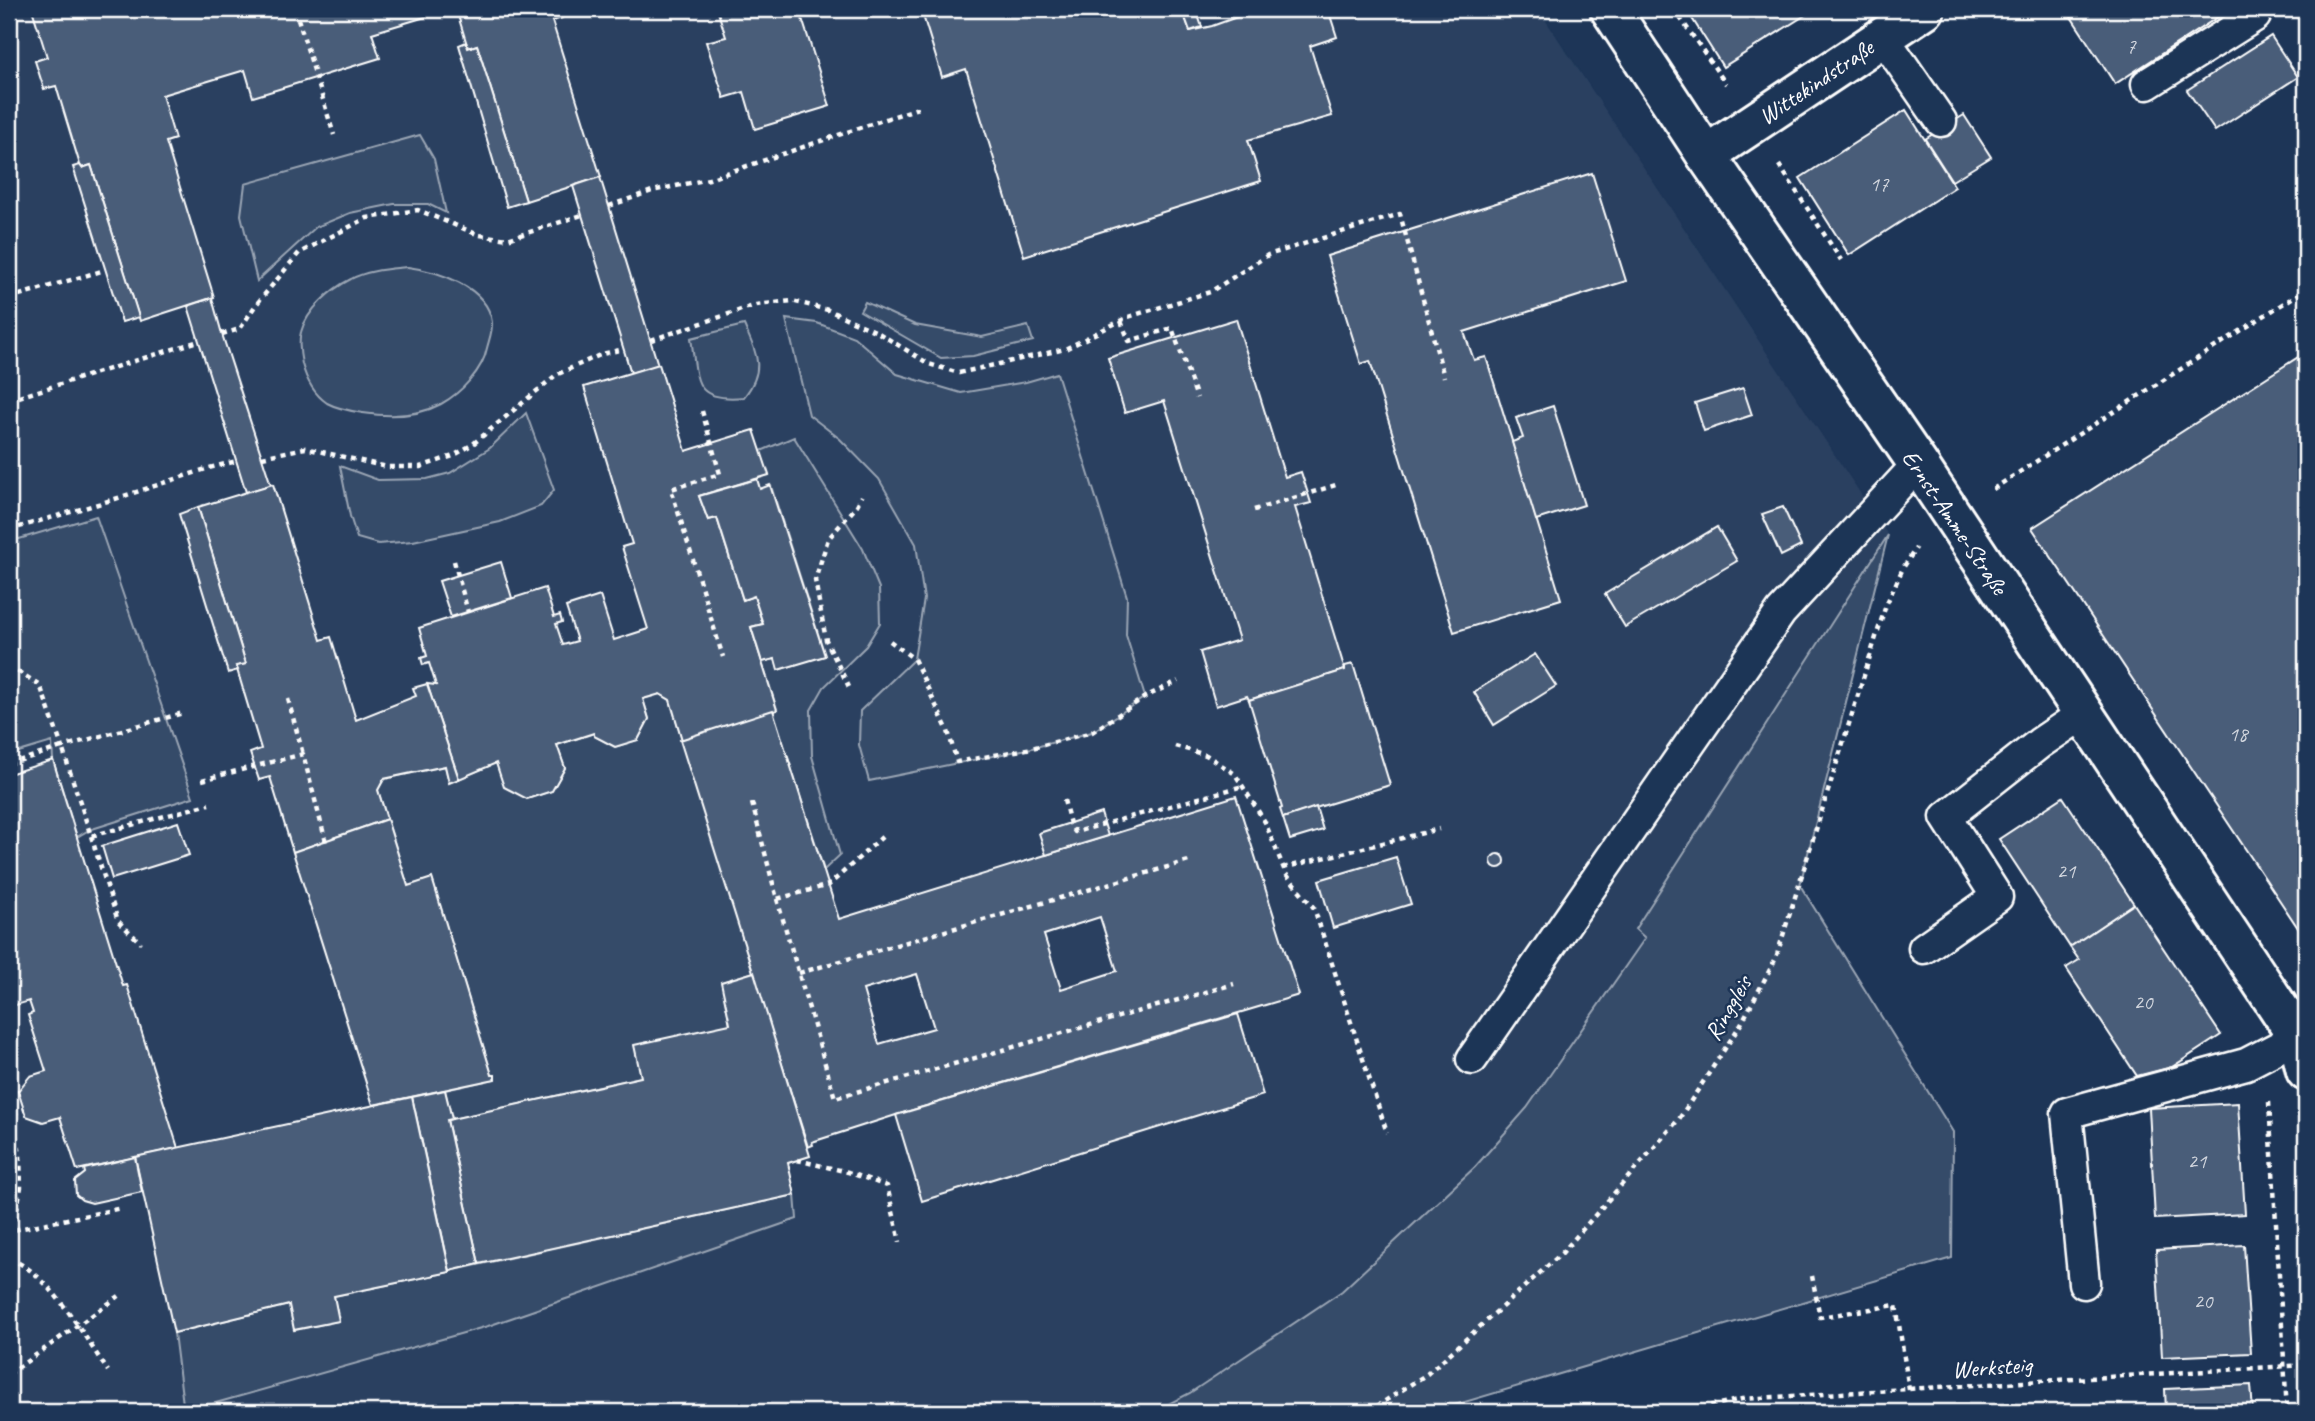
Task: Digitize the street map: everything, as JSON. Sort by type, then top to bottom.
[{"type":"street","name":"Ernst-Amme-Straße","points":[[1610,9],[2083,713],[2302,1054]]},
{"type":"street","name":"Wittekindstraße","points":[[1706,155],[1925,9]]},
{"type":"lane","points":[[2147,84],[2255,16],[2250,9]]},
{"type":"lane","points":[[1883,37],[1941,121]]},
{"type":"lane","points":[[1472,1059],[1781,612],[1918,464]]},
{"type":"lane","points":[[1924,948],[1997,897],[1946,817],[2040,743],[2083,713]]},
{"type":"lane","points":[[2084,1283],[2067,1113],[2246,1064],[2264,1055],[2302,1054]]},
{"type":"path","points":[[295,9],[334,135]]},
{"type":"path","points":[[609,206],[652,191],[709,179],[918,108]]},
{"type":"path","points":[[222,334],[240,329],[299,253],[367,218],[418,210],[479,235],[508,239],[582,215]]},
{"type":"path","points":[[651,340],[756,305],[792,301],[828,310],[877,332],[929,364],[958,373],[1065,349],[1121,321],[1210,292],[1268,256],[1400,214],[1444,377]]},
{"type":"path","points":[[9,298],[105,270]]},
{"type":"path","name":"Ringgleis","points":[[1368,1412],[1427,1374],[1562,1253],[1679,1119],[1734,1035],[1776,958],[1886,604],[1913,551],[1951,517],[2306,289]]},
{"type":"path","points":[[1121,321],[1129,341],[1172,328],[1197,398]]},
{"type":"path","points":[[9,400],[199,341]]},
{"type":"path","points":[[262,457],[305,448],[387,467],[420,467],[453,456],[473,444],[555,375],[624,349]]},
{"type":"path","points":[[702,411],[720,474],[671,489],[723,657]]},
{"type":"path","points":[[9,530],[237,461]]},
{"type":"path","points":[[1254,510],[1336,485]]},
{"type":"path","points":[[849,687],[826,640],[815,580],[828,539],[856,507],[862,496]]},
{"type":"path","points":[[454,561],[468,612]]},
{"type":"path","points":[[890,641],[914,659],[948,731],[957,762],[1032,748],[1092,732],[1145,697],[1178,681]]},
{"type":"path","points":[[9,666],[40,685],[118,921],[141,943]]},
{"type":"path","points":[[288,699],[327,846]]},
{"type":"path","points":[[9,764],[183,713]]},
{"type":"path","points":[[1175,746],[1206,755],[1235,774],[1265,821],[1283,868],[1314,908],[1387,1133]]},
{"type":"path","points":[[202,780],[303,754]]},
{"type":"path","points":[[1064,800],[1070,824],[1075,832],[1243,786]]},
{"type":"path","points":[[752,803],[835,1098],[1234,984]]},
{"type":"path","points":[[91,836],[209,804]]},
{"type":"path","points":[[1283,868],[1439,829]]},
{"type":"path","points":[[777,899],[829,885],[882,837]]},
{"type":"path","points":[[799,973],[1192,860]]},
{"type":"path","points":[[2264,1055],[2269,1094],[2287,1412]]},
{"type":"path","points":[[9,1248],[21,1187],[20,1154],[11,1114],[24,1110]]},
{"type":"path","points":[[797,1160],[848,1172],[887,1186],[900,1242]]},
{"type":"path","points":[[13,1230],[122,1208]]},
{"type":"path","points":[[9,1259],[37,1274],[108,1371]]},
{"type":"path","points":[[1812,1276],[1820,1317],[1896,1305],[1909,1390]]},
{"type":"path","points":[[9,1374],[122,1294]]},
{"type":"path","name":"Werksteig","points":[[1681,1412],[1742,1399],[2306,1365]]},
{"type":"shaded area","points":[[9,9],[1538,9],[1888,535],[1635,929],[1645,937],[1527,1108],[1475,1167],[1342,1291],[1190,1393],[1153,1412],[9,1412]]},
{"type":"shaded area","points":[[420,135],[434,159],[446,213],[428,204],[394,204],[350,213],[316,227],[257,281],[241,215],[245,184]]},
{"type":"shaded area","points":[[408,267],[433,272],[459,282],[481,299],[488,309],[492,325],[481,364],[456,394],[441,404],[422,411],[403,415],[373,414],[345,410],[327,403],[311,386],[302,364],[300,336],[304,324],[314,308],[328,294],[351,279],[371,272]]},
{"type":"shaded area","points":[[865,302],[915,325],[982,337],[1028,326],[1033,341],[973,356],[941,358],[860,311]]},
{"type":"shaded area","points":[[786,319],[817,323],[854,337],[897,374],[961,393],[1026,382],[1057,373],[1127,597],[1126,635],[1145,697],[1092,732],[1032,748],[869,781],[859,745],[860,711],[914,659],[924,599],[916,544],[879,479],[840,439],[809,415]]},
{"type":"shaded area","points":[[744,325],[756,354],[755,378],[744,397],[714,396],[700,385],[691,338]]},
{"type":"shaded area","points":[[526,413],[554,490],[541,506],[500,522],[413,541],[378,544],[357,538],[340,466],[378,480],[427,479],[450,473],[490,448]]},
{"type":"shaded area","points":[[794,437],[863,549],[879,588],[880,623],[866,646],[824,687],[811,710],[812,756],[840,855],[824,870],[773,711],[777,709],[762,662],[775,659],[778,670],[825,655],[771,486],[760,489],[757,479],[761,451]]},
{"type":"shaded area","points":[[96,516],[193,797],[89,830],[77,837],[53,760],[52,742],[9,755],[9,542]]},
{"type":"shaded area","points":[[1888,535],[1800,885],[1953,1132],[1952,1258],[1431,1412],[1153,1412],[1190,1393],[1342,1291],[1475,1167],[1527,1108],[1645,938],[1635,929]]},
{"type":"shaded area","points":[[660,694],[670,700],[754,972],[722,982],[730,1024],[641,1077],[452,1119],[445,1090],[495,1079],[495,1075],[492,1075],[432,879],[408,886],[378,790],[384,779],[445,766],[449,783],[496,763],[527,799],[552,791],[565,768],[557,745],[594,733],[594,736],[615,747],[638,740],[649,719],[643,699]]},
{"type":"shaded area","points":[[795,1195],[797,1219],[488,1326],[184,1412],[174,1333],[289,1305],[295,1330],[338,1321],[334,1296]]},
{"type":"building","points":[[32,9],[452,9],[372,33],[380,58],[253,97],[245,70],[162,95],[175,139],[166,142],[214,297],[140,321],[91,165],[82,168],[80,165],[56,86],[44,89],[35,61],[47,57]]},
{"type":"building","points":[[456,9],[559,9],[562,18],[552,21],[601,177],[526,201],[477,45],[468,48]]},
{"type":"building","points":[[717,9],[799,9],[830,106],[755,129],[744,92],[724,98],[706,42],[726,37]]},
{"type":"building","points":[[921,9],[1182,9],[1190,31],[1259,9],[1328,9],[1337,37],[1310,46],[1332,116],[1248,140],[1261,181],[1024,256],[966,69],[942,77]]},
{"type":"building","points":[[1182,9],[1196,9],[1202,27],[1190,31]]},
{"type":"building","points":[[1686,9],[1815,9],[1723,67]]},
{"type":"building","points":[[2066,9],[2230,9],[2115,84]]},
{"type":"building","points":[[2271,36],[2298,77],[2215,131],[2187,90]]},
{"type":"building","points":[[466,42],[468,48],[477,45],[526,201],[507,207],[459,45]]},
{"type":"building","points":[[1906,110],[1955,187],[1849,255],[1800,178]]},
{"type":"building","points":[[1964,115],[1991,157],[1952,181],[1925,139]]},
{"type":"building","points":[[80,165],[82,168],[91,165],[139,317],[122,322],[73,167]]},
{"type":"building","points":[[1592,173],[1626,281],[1464,332],[1474,360],[1486,357],[1561,599],[1454,632],[1370,361],[1361,364],[1327,256]]},
{"type":"building","points":[[600,177],[658,365],[631,373],[573,186]]},
{"type":"building","points":[[212,298],[271,485],[246,492],[188,306]]},
{"type":"building","points":[[1236,319],[1285,477],[1301,472],[1311,503],[1295,507],[1345,670],[1249,700],[1247,696],[1216,706],[1200,652],[1239,640],[1164,401],[1125,413],[1108,358]]},
{"type":"building","points":[[2306,352],[2306,940],[2032,528]]},
{"type":"building","points":[[659,364],[686,451],[754,430],[769,475],[699,496],[708,520],[717,518],[743,600],[754,596],[763,624],[751,627],[777,710],[682,740],[670,700],[660,694],[643,699],[649,719],[638,740],[615,747],[594,736],[594,733],[557,745],[565,768],[552,791],[527,799],[504,787],[496,763],[459,779],[427,684],[436,685],[429,663],[423,665],[421,658],[427,656],[419,628],[545,588],[554,617],[560,615],[562,622],[556,624],[563,645],[577,641],[566,607],[600,596],[614,640],[648,629],[622,547],[632,544],[584,387]]},
{"type":"building","points":[[1743,388],[1752,415],[1704,431],[1695,403]]},
{"type":"building","points":[[1553,406],[1584,505],[1536,520],[1512,442],[1523,438],[1516,418]]},
{"type":"building","points":[[757,479],[760,489],[770,485],[825,656],[778,670],[775,659],[762,662],[751,627],[763,624],[754,596],[743,600],[717,518],[708,520],[699,496]]},
{"type":"building","points":[[273,484],[321,640],[331,637],[356,720],[416,696],[413,688],[427,684],[459,779],[449,783],[445,766],[384,779],[378,790],[387,819],[293,852],[270,777],[259,780],[250,753],[261,749],[236,666],[246,664],[198,507]]},
{"type":"building","points":[[198,507],[246,664],[236,666],[238,670],[228,673],[179,514]]},
{"type":"building","points":[[1783,507],[1801,546],[1781,556],[1762,514]]},
{"type":"building","points":[[1717,527],[1737,561],[1625,627],[1605,594]]},
{"type":"building","points":[[501,562],[512,598],[451,617],[439,581]]},
{"type":"building","points":[[1535,654],[1556,686],[1494,725],[1474,692]]},
{"type":"building","points":[[1353,664],[1390,785],[1283,818],[1249,700],[1345,670],[1345,666]]},
{"type":"building","points":[[773,710],[839,919],[1236,796],[1299,995],[896,1115],[812,1142],[813,1145],[808,1147],[680,740]],"holes":[[[1100,917],[1117,971],[1061,989],[1044,935]],[[917,974],[934,1028],[879,1044],[863,990]]]},
{"type":"building","points":[[53,760],[123,986],[127,985],[178,1148],[77,1170],[60,1117],[43,1122],[26,1116],[18,1091],[30,1076],[46,1071],[28,1015],[33,1013],[29,1001],[9,1007],[9,887],[15,885],[9,865],[9,774]]},
{"type":"building","points":[[2063,797],[2134,904],[2070,947],[1999,839]]},
{"type":"building","points":[[1316,807],[1323,830],[1290,840],[1283,818]]},
{"type":"building","points":[[1101,813],[1108,836],[1046,855],[1039,833]]},
{"type":"building","points":[[387,819],[408,886],[432,878],[495,1079],[373,1105],[293,852]]},
{"type":"building","points":[[178,822],[189,855],[112,879],[102,846]]},
{"type":"building","points":[[1498,854],[1503,856],[1503,866],[1498,868],[1493,866],[1491,861],[1493,856]]},
{"type":"building","points":[[1396,857],[1411,904],[1333,928],[1319,880]]},
{"type":"building","points":[[2134,904],[2221,1035],[2172,1067],[2137,1076],[2066,968],[2079,960],[2070,947]]},
{"type":"building","points":[[754,972],[810,1156],[788,1163],[795,1195],[479,1264],[447,1120],[641,1077],[634,1045],[730,1024],[721,982]]},
{"type":"building","points":[[1238,1014],[1263,1095],[922,1201],[896,1115]]},
{"type":"building","points":[[445,1090],[452,1119],[447,1120],[479,1264],[450,1271],[412,1097]]},
{"type":"building","points":[[412,1097],[450,1272],[334,1296],[339,1321],[294,1330],[289,1305],[174,1333],[135,1157]]},
{"type":"building","points":[[2238,1103],[2245,1214],[2155,1219],[2149,1108]]},
{"type":"building","points":[[135,1157],[142,1192],[92,1203],[76,1195],[75,1181],[85,1173],[84,1169]]},
{"type":"building","points":[[2244,1245],[2251,1353],[2162,1357],[2156,1250]]},
{"type":"building","points":[[2251,1385],[2253,1412],[2166,1412],[2165,1389]]}]
